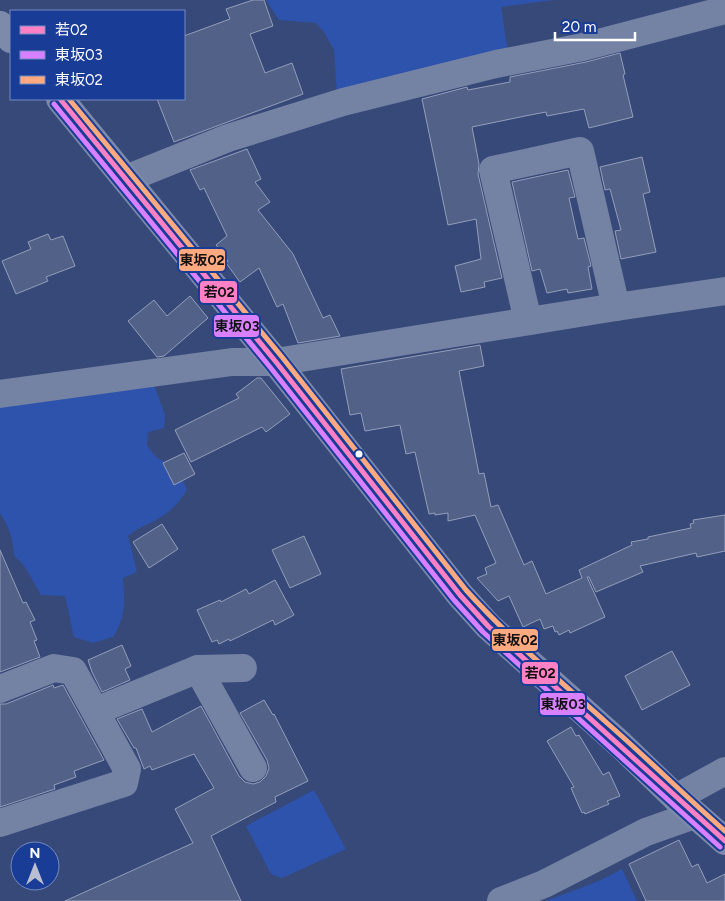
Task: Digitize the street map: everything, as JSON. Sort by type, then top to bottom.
[{"type":"main road","points":[[0,25],[10,38]]},
{"type":"main road","points":[[61,100],[276,362],[460,596],[488,626],[621,745],[685,807],[725,841]]},
{"type":"street","points":[[126,179],[228,138],[343,102],[496,64],[583,47],[725,10]]},
{"type":"street","points":[[528,321],[493,170],[580,152],[616,307]]},
{"type":"street","points":[[0,394],[232,362],[276,362],[725,291]]},
{"type":"street","points":[[0,689],[54,668],[73,672],[127,768],[124,783],[0,823]]},
{"type":"street","points":[[96,711],[198,669],[243,668]]},
{"type":"street","points":[[198,669],[253,768]]},
{"type":"street","points":[[501,901],[544,884],[646,832],[685,807],[725,771]]},
{"type":"shaded area","points":[[266,0],[554,0],[501,7],[508,52],[337,96],[334,50],[324,32],[316,23],[279,20]]},
{"type":"shaded area","points":[[153,382],[165,415],[164,428],[148,432],[147,445],[156,457],[172,466],[181,476],[187,490],[168,512],[128,536],[137,572],[123,578],[124,609],[113,637],[93,643],[74,637],[65,596],[41,595],[25,567],[14,555],[10,533],[0,513],[0,403]]},
{"type":"shaded area","points":[[314,790],[346,849],[282,878],[271,874],[246,826]]},
{"type":"shaded area","points":[[622,869],[637,901],[546,901],[599,881]]},
{"type":"building","points":[[253,0],[264,0],[273,26],[250,34],[265,73],[292,63],[303,94],[174,142],[157,100],[185,100],[185,36],[230,19],[226,9]]},
{"type":"building","points":[[620,53],[633,117],[589,128],[584,109],[547,116],[546,112],[472,127],[479,164],[478,174],[502,278],[484,282],[485,287],[461,292],[455,266],[481,259],[476,219],[448,225],[422,99],[467,87],[468,90],[510,82],[510,77],[586,62]]},
{"type":"building","points":[[247,149],[261,179],[255,182],[270,202],[258,210],[293,254],[323,318],[330,315],[340,336],[298,343],[283,304],[277,307],[259,268],[240,282],[216,245],[227,236],[204,188],[200,190],[190,170]]},
{"type":"building","points":[[642,157],[650,192],[643,194],[656,252],[621,259],[615,231],[621,230],[610,189],[605,190],[600,167]]},
{"type":"building","points":[[568,170],[575,197],[569,198],[578,239],[584,238],[591,266],[588,267],[592,289],[568,293],[567,289],[547,293],[540,269],[532,271],[512,182]]},
{"type":"building","points":[[48,234],[51,240],[63,236],[75,266],[46,277],[48,281],[16,294],[2,261],[31,249],[28,242]]},
{"type":"building","points":[[190,296],[208,318],[164,356],[157,357],[128,321],[154,300],[167,316]]},
{"type":"building","points":[[480,345],[484,366],[459,371],[479,474],[484,473],[491,507],[498,505],[524,565],[532,561],[546,594],[582,578],[579,570],[632,545],[631,542],[691,528],[690,524],[694,523],[693,520],[725,515],[725,551],[697,557],[696,553],[640,566],[643,572],[596,592],[589,577],[587,577],[605,617],[570,633],[569,630],[559,635],[557,631],[555,632],[553,626],[544,629],[540,619],[523,627],[509,596],[498,601],[477,578],[487,574],[485,568],[496,563],[475,515],[448,521],[448,513],[429,514],[415,452],[406,454],[400,425],[365,431],[361,413],[350,415],[341,369]]},
{"type":"building","points":[[257,378],[261,378],[290,414],[266,432],[262,427],[191,462],[175,430],[239,398],[236,394]]},
{"type":"building","points":[[184,453],[195,474],[174,485],[163,463]]},
{"type":"building","points":[[162,524],[178,549],[149,568],[133,542]]},
{"type":"building","points":[[304,536],[321,574],[290,588],[272,550]]},
{"type":"building","points":[[0,550],[23,603],[26,602],[35,620],[30,622],[37,640],[34,641],[40,657],[0,672]]},
{"type":"building","points":[[275,580],[294,615],[275,625],[273,620],[230,641],[229,639],[219,644],[217,640],[212,642],[197,610],[220,600],[221,602],[246,589],[249,594]]},
{"type":"building","points":[[122,645],[131,666],[125,669],[130,680],[102,692],[88,660]]},
{"type":"building","points":[[672,651],[690,685],[642,710],[625,676]]},
{"type":"building","points":[[53,685],[54,688],[63,685],[104,760],[74,771],[76,777],[54,785],[55,789],[0,807],[0,704],[6,704]]},
{"type":"building","points":[[264,700],[274,714],[308,781],[275,797],[276,802],[211,836],[241,901],[65,901],[193,843],[175,809],[214,788],[194,754],[152,770],[150,766],[144,769],[136,748],[134,748],[117,719],[142,709],[152,732],[201,706],[239,776],[245,782],[253,784],[260,782],[266,776],[269,768],[267,760],[240,713]]},
{"type":"building","points":[[571,727],[576,736],[579,735],[603,775],[609,772],[620,796],[607,801],[609,804],[585,814],[584,812],[582,813],[571,788],[574,787],[547,741]]},
{"type":"building","points":[[679,840],[692,867],[698,864],[707,883],[725,874],[725,901],[646,901],[629,864]]},
{"type":"transit line","name":"若02","points":[[61,100],[276,362],[460,595],[488,626],[725,841]]},
{"type":"transit line","name":"東坂02","points":[[70,100],[282,357],[466,590],[499,625],[725,831]]},
{"type":"transit line","name":"東坂03","points":[[54,104],[270,367],[454,600],[483,632],[720,847]]}]
